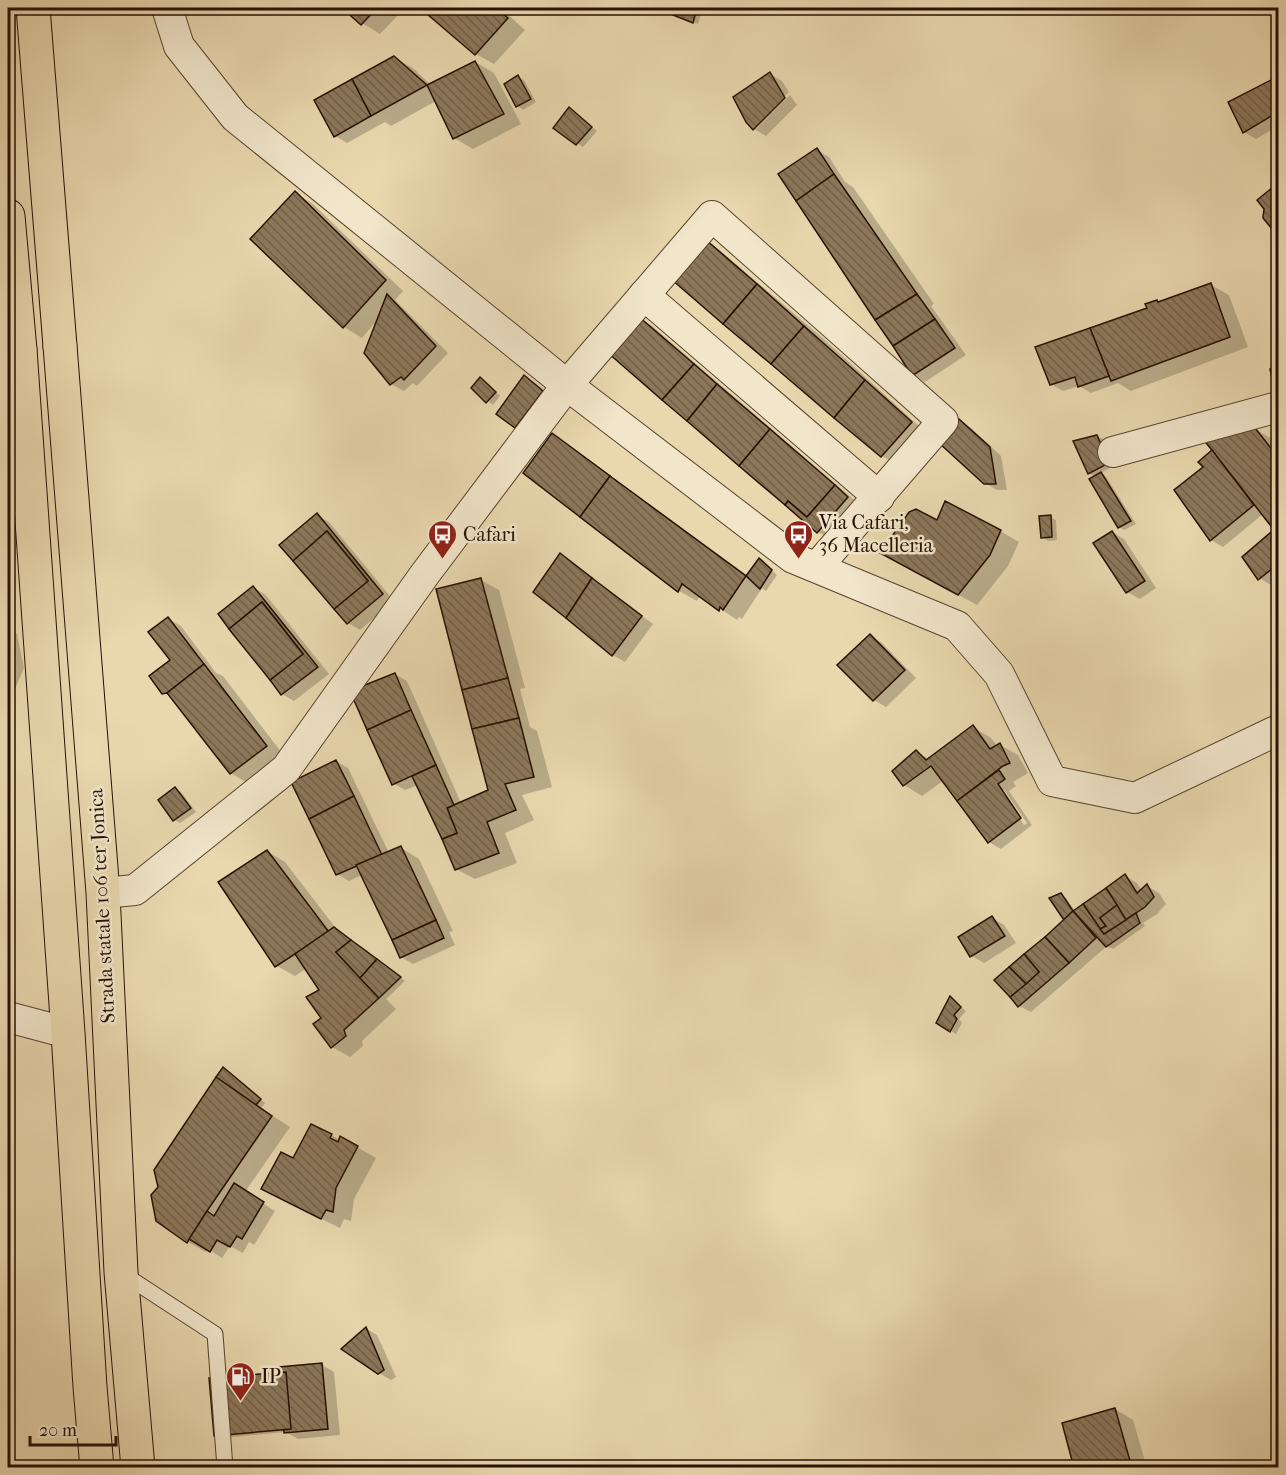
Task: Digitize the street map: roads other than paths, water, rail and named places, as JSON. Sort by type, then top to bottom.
[{"type":"main road","name":"Strada statale 106 ter Jonica","points":[[33,8],[103,893],[121,1272],[138,1467]]},
{"type":"main road","name":"Strada statale 106 ter Jonica","points":[[8,216],[20,350],[68,1032],[90,1388],[98,1467]]},
{"type":"street","points":[[167,8],[179,46],[235,117],[567,385],[793,558],[957,626],[999,674],[1052,781],[1135,798],[1278,730]]},
{"type":"street","points":[[103,893],[135,890],[286,769],[418,584],[567,385],[712,216],[943,421],[817,567]]},
{"type":"street","points":[[644,295],[879,497]]},
{"type":"street","points":[[1113,453],[1278,407]]},
{"type":"street","points":[[8,1017],[68,1032]]},
{"type":"lane","points":[[121,1272],[215,1334],[225,1467]]},
{"type":"place","name":"Cafari","points":[[442,560]]},
{"type":"place","name":"Via Cafari, 36 Macelleria","points":[[798,560]]},
{"type":"place","name":"IP","points":[[240,1402]]}]
